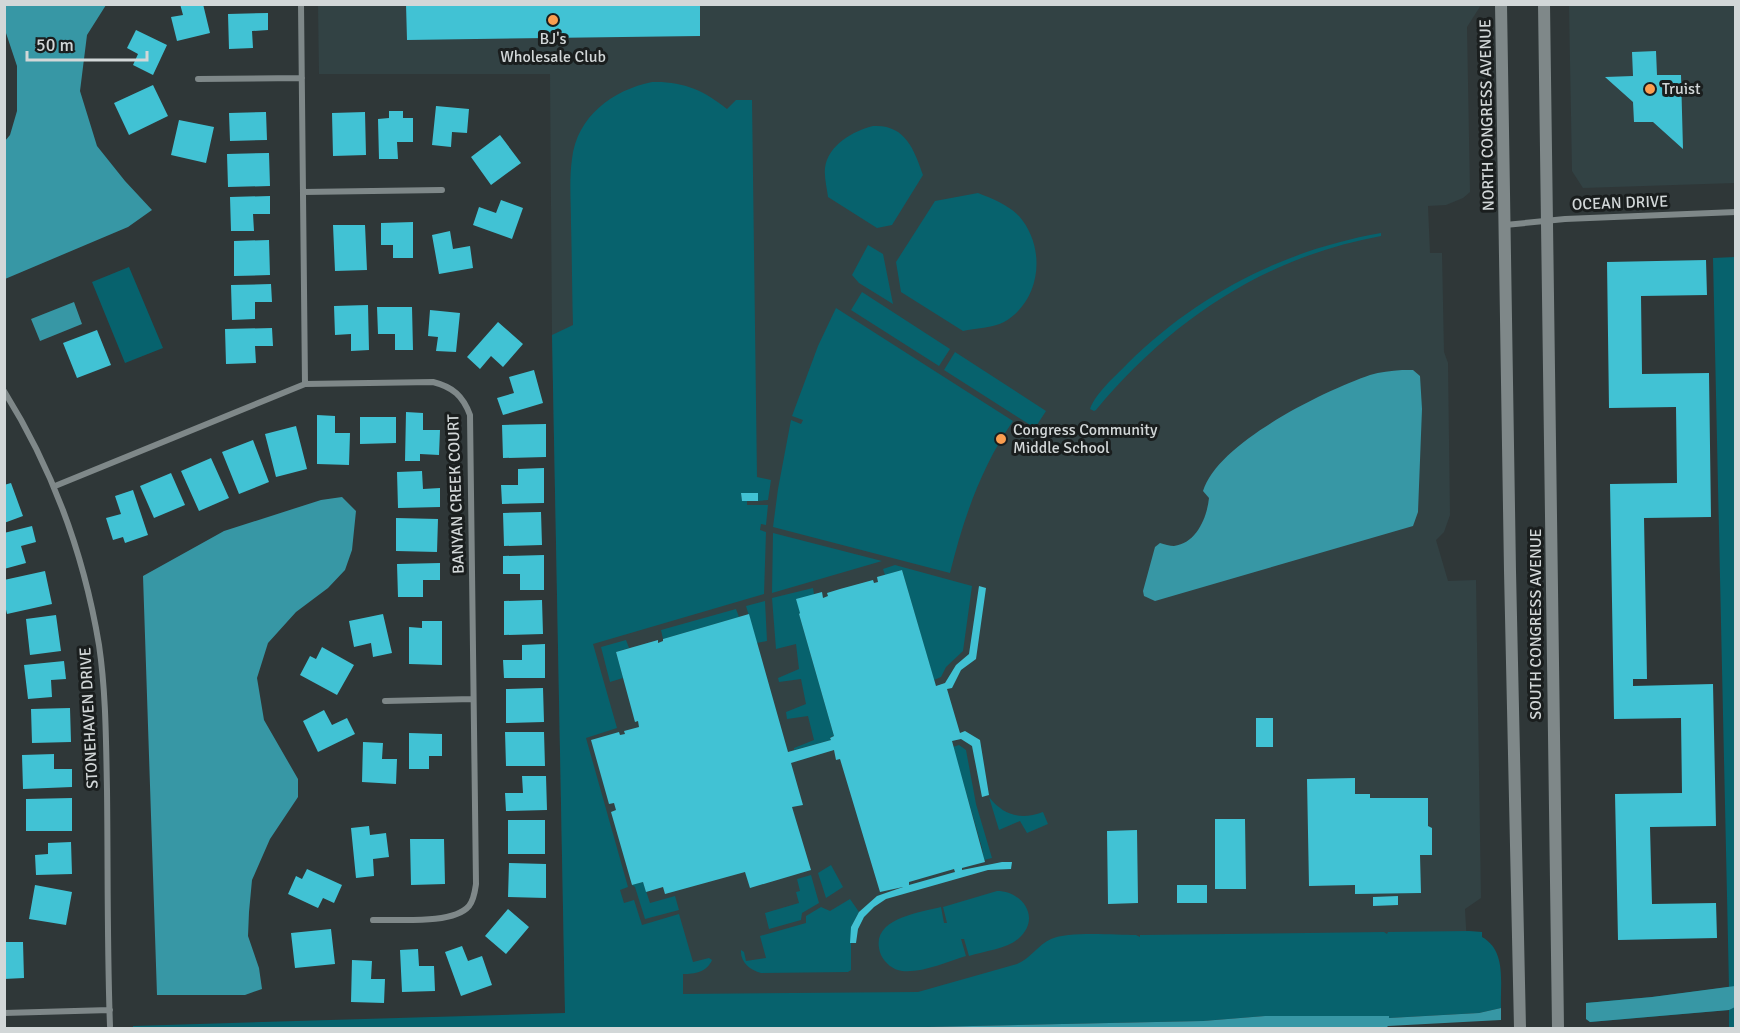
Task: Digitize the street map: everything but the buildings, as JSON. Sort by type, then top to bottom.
[{"type":"main road","name":"NORTH CONGRESS AVENUE","points":[[1501,4],[1505,225]]},
{"type":"main road","points":[[1544,4],[1548,220]]},
{"type":"main road","name":"SOUTH CONGRESS AVENUE","points":[[1548,220],[1558,1029]]},
{"type":"main road","name":"SOUTH CONGRESS AVENUE","points":[[1505,225],[1520,1029]]},
{"type":"street","points":[[301,4],[305,384]]},
{"type":"street","points":[[198,79],[302,78]]},
{"type":"street","points":[[303,192],[442,190]]},
{"type":"street","name":"OCEAN DRIVE","points":[[1505,225],[1548,220],[1736,212]]},
{"type":"street","name":"BANYAN CREEK COURT","points":[[55,486],[305,384],[433,382],[446,385],[465,402],[470,415],[476,884],[474,896],[469,906],[459,914],[444,918],[373,920]]},
{"type":"street","name":"STONEHAVEN DRIVE","points":[[4,391],[55,486],[72,534],[99,645],[106,733],[110,1026]]},
{"type":"street","points":[[386,700],[473,699]]},
{"type":"street","points":[[4,1013],[110,1010]]},
{"type":"shaded area","points":[[5,4],[106,5],[87,35],[80,91],[97,146],[152,210],[128,227],[5,279],[5,141],[10,135],[17,111],[17,66],[5,30]]},
{"type":"shaded area","name":"Congress Community Middle School","points":[[318,5],[1481,5],[1467,27],[1470,192],[1463,198],[1446,205],[1428,206],[1430,253],[1442,253],[1444,352],[1448,363],[1450,515],[1444,532],[1436,540],[1448,581],[1476,580],[1481,898],[1465,909],[1469,983],[565,1013],[552,335],[550,74],[319,74]]},
{"type":"shaded area","points":[[1569,5],[1735,5],[1735,183],[1583,188],[1572,171]]},
{"type":"shaded area","points":[[652,82],[673,83],[692,88],[727,109],[736,100],[752,100],[757,477],[771,480],[768,500],[758,501],[757,493],[741,493],[742,501],[747,501],[747,505],[768,505],[766,525],[761,524],[760,530],[766,532],[764,594],[593,644],[617,728],[586,738],[628,887],[620,890],[624,903],[634,900],[642,925],[679,914],[693,962],[709,958],[712,960],[700,972],[683,974],[683,994],[918,992],[1017,964],[1051,939],[1068,935],[1136,935],[1140,937],[1140,935],[1384,932],[1387,934],[1388,932],[1469,931],[1482,932],[1482,937],[1490,943],[1499,959],[1501,1008],[1479,1013],[1389,1018],[1388,1016],[1265,1016],[1203,1021],[882,1028],[133,1028],[133,1026],[565,1013],[552,335],[573,325],[570,183],[575,144],[581,130],[599,107],[624,91]]},
{"type":"shaded area","points":[[873,126],[884,126],[901,134],[912,148],[923,175],[892,225],[877,228],[828,197],[825,175],[827,160],[836,146],[857,131]]},
{"type":"shaded area","points":[[978,193],[1005,205],[1019,216],[1034,243],[1036,273],[1026,301],[1016,313],[1000,324],[963,331],[901,292],[896,262],[935,201]]},
{"type":"shaded area","points":[[1381,233],[1381,236],[1298,259],[1223,297],[1156,348],[1096,410],[1090,409],[1101,390],[1155,338],[1213,296],[1277,263],[1310,251]]},
{"type":"shaded area","points":[[868,245],[883,254],[893,304],[859,283],[852,275]]},
{"type":"shaded area","points":[[1735,257],[1735,1028],[1729,1028],[1729,1010],[1590,1022],[1586,1019],[1586,1003],[1729,987],[1713,258]]},
{"type":"shaded area","points":[[129,267],[163,348],[125,363],[92,282]]},
{"type":"shaded area","points":[[862,292],[950,349],[939,366],[851,310]]},
{"type":"shaded area","points":[[74,302],[82,324],[40,341],[31,319]]},
{"type":"shaded area","points":[[836,308],[1013,421],[991,457],[974,494],[950,573],[773,527],[791,420],[801,424],[803,420],[792,416],[818,346]]},
{"type":"shaded area","points":[[955,352],[1046,411],[1035,428],[944,370]]},
{"type":"shaded area","points":[[1413,370],[1420,376],[1422,409],[1418,512],[1413,526],[1155,601],[1144,596],[1143,591],[1155,547],[1160,543],[1174,546],[1182,544],[1195,535],[1208,505],[1209,498],[1203,491],[1213,473],[1229,454],[1275,421],[1327,393],[1370,375]]},
{"type":"shaded area","points":[[342,497],[356,511],[352,550],[345,570],[328,588],[296,612],[268,643],[257,678],[264,720],[298,779],[298,797],[270,839],[252,880],[248,936],[259,968],[262,989],[245,995],[157,995],[143,576],[224,531],[321,500]]},
{"type":"shaded area","points":[[773,533],[882,561],[772,593]]},
{"type":"shaded area","points":[[895,565],[972,586],[963,651],[946,667],[941,677],[934,680],[902,570],[885,575],[883,569]]},
{"type":"shaded area","points":[[813,588],[814,594],[799,614],[834,736],[830,737],[831,740],[794,750],[814,740],[808,716],[787,719],[786,712],[806,704],[801,679],[779,682],[778,678],[799,669],[796,644],[776,649],[772,598]]},
{"type":"shaded area","points":[[765,601],[767,641],[757,643],[746,606]]},
{"type":"shaded area","points":[[736,609],[739,617],[663,639],[661,630]]},
{"type":"shaded area","points":[[626,640],[629,648],[616,652],[623,678],[610,682],[601,647]]},
{"type":"shaded area","points":[[959,745],[966,750],[976,804],[992,858],[984,860],[953,747]]},
{"type":"shaded area","points":[[989,797],[1013,815],[1027,816],[1043,812],[1048,824],[1027,833],[1020,821],[999,830]]},
{"type":"shaded area","points":[[831,865],[843,887],[826,898],[818,873]]},
{"type":"shaded area","points":[[811,875],[819,903],[802,913],[801,920],[769,929],[765,913],[799,903],[796,892],[800,891],[797,879]]},
{"type":"shaded area","points":[[643,882],[650,903],[675,896],[679,910],[645,919],[635,887],[632,885]]},
{"type":"shaded area","points":[[997,891],[1015,896],[1021,901],[1029,915],[1025,931],[1013,942],[969,956],[964,939],[961,939],[966,956],[926,969],[910,971],[892,968],[881,955],[879,943],[881,933],[897,920],[941,907],[944,923],[947,923],[943,907]]},
{"type":"shaded area","points":[[850,899],[859,912],[851,927],[851,970],[848,972],[761,973],[753,970],[744,962],[741,950],[744,952],[746,961],[766,958],[760,936],[806,923],[806,916],[821,907],[830,911]]},
{"type":"shaded area","points":[[1735,986],[1735,1007],[1729,1010],[1590,1022],[1586,1019],[1586,1003]]},
{"type":"shaded area","points":[[1501,1008],[1501,1020],[1388,1026],[1386,1028],[882,1028],[1203,1021],[1265,1016],[1389,1016],[1389,1018],[1479,1013]]},
{"type":"place","name":"BJ's Wholesale Club","points":[[553,20]]},
{"type":"place","name":"Truist","points":[[1650,89]]},
{"type":"place","name":"Congress Community Middle School","points":[[1001,439]]}]
